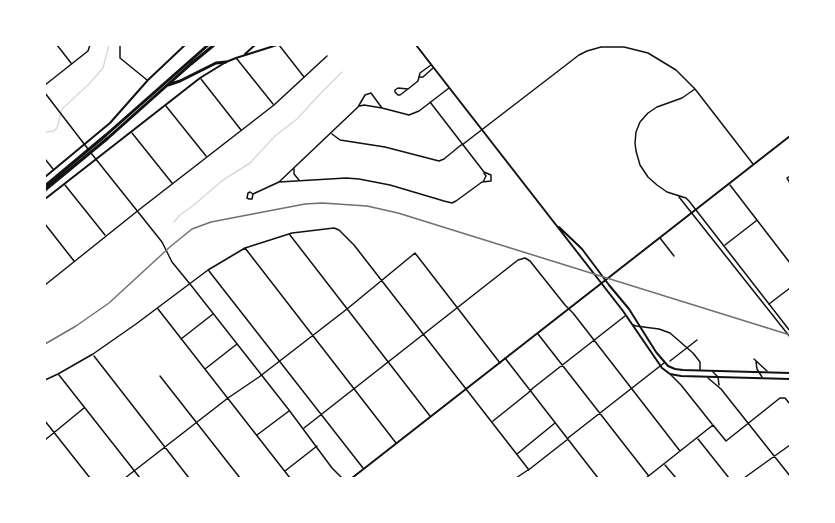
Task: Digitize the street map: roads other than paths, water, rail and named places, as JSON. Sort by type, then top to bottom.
[{"type":"highway","points":[[45,188],[108,138],[214,45]]},
{"type":"highway","points":[[45,188],[206,46]]},
{"type":"highway","points":[[167,86],[216,63],[226,62]]},
{"type":"main road","points":[[45,177],[110,123],[148,80],[185,45]]},
{"type":"main road","points":[[245,54],[255,45]]},
{"type":"main road","points":[[45,200],[200,78],[226,62],[278,45]]},
{"type":"main road","points":[[416,45],[601,283],[660,366],[670,374],[685,376],[790,379]]},
{"type":"main road","points":[[354,477],[790,136]]},
{"type":"main road","points":[[555,223],[582,249],[628,309],[664,362],[673,369],[790,374]]},
{"type":"street","points":[[57,45],[71,64]]},
{"type":"street","points":[[120,45],[120,58],[148,80]]},
{"type":"street","points":[[278,45],[304,77]]},
{"type":"street","points":[[45,85],[88,51],[90,46]]},
{"type":"street","points":[[330,133],[340,140],[385,147],[439,161],[579,55],[601,47],[624,47],[648,53],[676,70],[695,89],[754,165]]},
{"type":"street","points":[[45,285],[274,105],[327,56]]},
{"type":"street","points":[[236,58],[274,105]]},
{"type":"street","points":[[408,88],[418,81],[420,73],[431,64]]},
{"type":"street","points":[[419,77],[423,77],[434,68]]},
{"type":"street","points":[[200,78],[241,130]]},
{"type":"street","points":[[358,107],[364,105],[409,115],[419,111],[449,87]]},
{"type":"street","points":[[695,89],[682,98],[652,109],[640,122],[636,132],[636,151],[645,172],[657,185],[667,192],[688,199],[790,331]]},
{"type":"street","points":[[45,93],[162,242],[172,261],[342,478]]},
{"type":"street","points":[[253,194],[279,182],[358,107],[368,93],[375,97],[382,108]]},
{"type":"street","points":[[279,182],[359,179],[390,185],[444,201],[459,200],[482,182],[486,176],[430,102]]},
{"type":"street","points":[[166,105],[206,157]]},
{"type":"street","points":[[131,132],[172,184]]},
{"type":"street","points":[[45,159],[53,170]]},
{"type":"street","points":[[294,167],[294,174],[300,181]]},
{"type":"street","points":[[482,182],[490,181],[492,178],[491,174],[484,172]]},
{"type":"street","points":[[790,176],[787,178],[790,183]]},
{"type":"street","points":[[64,184],[106,236]]},
{"type":"street","points":[[729,184],[790,263]]},
{"type":"street","points":[[678,196],[790,337]]},
{"type":"street","points":[[724,246],[757,220]]},
{"type":"street","points":[[45,224],[75,261]]},
{"type":"street","points":[[45,380],[93,354],[208,270],[245,248],[289,234],[334,228],[339,230],[382,281],[529,470]]},
{"type":"street","points":[[289,234],[430,417]]},
{"type":"street","points":[[660,238],[674,256]]},
{"type":"street","points":[[245,248],[396,443]]},
{"type":"street","points":[[125,478],[313,336],[414,253],[500,363]]},
{"type":"street","points":[[304,429],[518,260],[525,258],[530,261],[594,340],[680,451]]},
{"type":"street","points":[[208,270],[363,469]]},
{"type":"street","points":[[769,304],[790,288]]},
{"type":"street","points":[[157,308],[290,478]]},
{"type":"street","points":[[181,339],[213,313]]},
{"type":"street","points":[[492,422],[626,316]]},
{"type":"street","points":[[629,320],[634,326],[666,331],[688,347],[699,361],[700,371]]},
{"type":"street","points":[[537,333],[647,477],[713,425]]},
{"type":"street","points":[[670,361],[697,340]]},
{"type":"street","points":[[205,369],[237,344]]},
{"type":"street","points":[[93,354],[189,478]]},
{"type":"street","points":[[506,358],[598,478]]},
{"type":"street","points":[[763,378],[755,360],[765,370],[774,373]]},
{"type":"street","points":[[516,478],[664,362]]},
{"type":"street","points":[[712,371],[718,377],[721,389]]},
{"type":"street","points":[[58,374],[140,478]]},
{"type":"street","points":[[670,374],[726,441],[780,398],[785,398],[790,404]]},
{"type":"street","points":[[160,376],[240,478]]},
{"type":"street","points":[[681,385],[681,379],[685,376]]},
{"type":"street","points":[[707,377],[721,389],[790,476]]},
{"type":"street","points":[[45,440],[85,408]]},
{"type":"street","points":[[257,435],[290,410]]},
{"type":"street","points":[[45,421],[90,478]]},
{"type":"street","points":[[516,454],[556,423]]},
{"type":"street","points":[[697,438],[729,478]]},
{"type":"street","points":[[744,478],[790,445]]},
{"type":"street","points":[[285,471],[317,446]]},
{"type":"street","points":[[664,463],[676,478]]},
{"type":"waterway","points":[[45,132],[54,131],[57,128],[62,109],[103,68],[109,45]]},
{"type":"waterway","points":[[174,222],[223,180],[250,163],[342,72]]},
{"type":"railway","points":[[45,344],[109,303],[192,229],[211,222],[305,204],[322,203],[367,206],[398,213],[790,335]]}]
